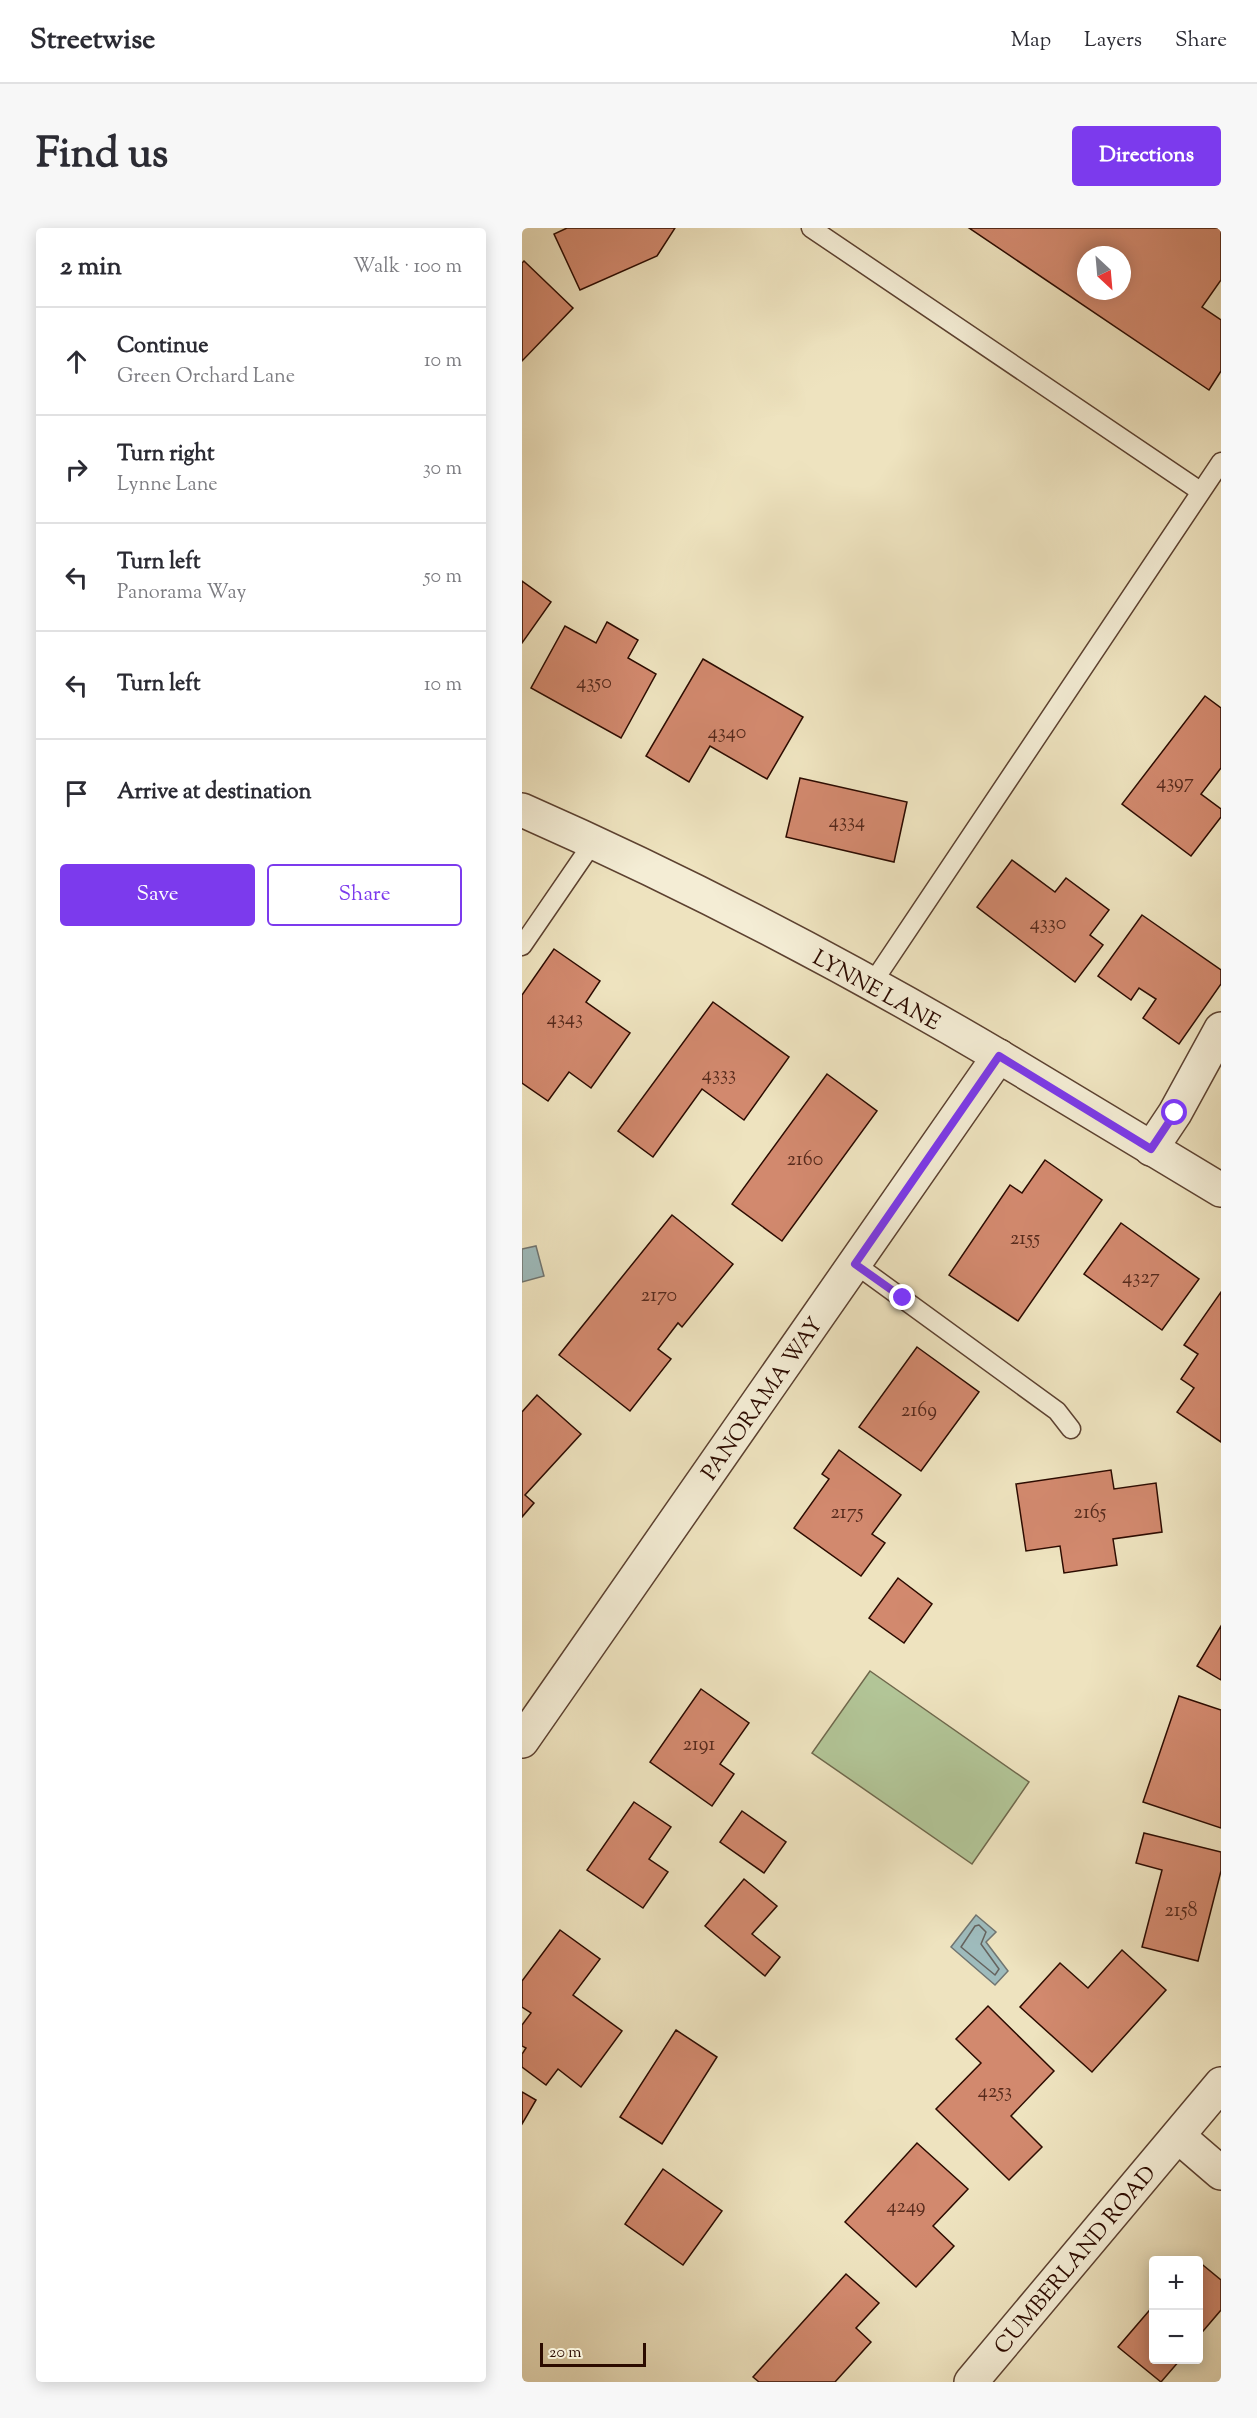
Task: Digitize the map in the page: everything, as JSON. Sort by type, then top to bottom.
[{"type":"street","name":"LYNNE LANE","points":[[522,810],[594,841],[872,985],[999,1056],[1221,1190]]},
{"type":"street","points":[[1151,1149],[1175,1113],[1221,1029]]},
{"type":"street","name":"PANORAMA WAY","points":[[522,1741],[999,1056]]},
{"type":"street","name":"CUMBERLAND ROAD","points":[[971,2382],[1221,2084]]},
{"type":"street","points":[[1178,2136],[1221,2173]]},
{"type":"lane","points":[[811,228],[1200,491]]},
{"type":"lane","points":[[872,985],[1221,462]]},
{"type":"lane","points":[[522,946],[594,841]]},
{"type":"lane","points":[[855,1264],[1057,1411],[1071,1429]]},
{"type":"green space","points":[[870,1671],[1029,1782],[972,1864],[812,1753]]},
{"type":"water","points":[[536,1246],[544,1276],[522,1282],[522,1249]]},
{"type":"water","points":[[976,1915],[996,1932],[986,1942],[1008,1971],[995,1985],[951,1947]]},
{"type":"building","points":[[567,228],[675,228],[657,256],[580,290],[554,234]]},
{"type":"building","points":[[969,228],[1221,228],[1221,280],[1202,307],[1221,320],[1221,371],[1209,390]]},
{"type":"building","points":[[524,261],[573,308],[522,361],[522,263]]},
{"type":"building","points":[[522,581],[551,602],[522,643]]},
{"type":"building","points":[[607,622],[638,640],[628,658],[656,674],[621,738],[531,688],[565,626],[596,643]]},
{"type":"building","points":[[703,659],[803,717],[767,779],[710,746],[689,782],[646,756]]},
{"type":"building","points":[[1205,696],[1221,708],[1221,768],[1201,794],[1221,809],[1221,817],[1191,856],[1122,804]]},
{"type":"building","points":[[800,778],[907,802],[894,862],[786,837]]},
{"type":"building","points":[[1012,860],[1055,892],[1066,878],[1109,910],[1090,935],[1103,945],[1075,982],[977,907]]},
{"type":"building","points":[[1142,915],[1221,970],[1221,984],[1179,1044],[1143,1018],[1156,999],[1139,988],[1131,1000],[1098,976]]},
{"type":"building","points":[[554,949],[600,981],[586,1002],[630,1033],[591,1088],[569,1072],[548,1101],[522,1083],[522,995]]},
{"type":"building","points":[[713,1002],[789,1057],[744,1120],[702,1089],[653,1157],[618,1131]]},
{"type":"building","points":[[827,1074],[877,1111],[782,1241],[732,1204]]},
{"type":"building","points":[[1045,1160],[1102,1200],[1018,1321],[949,1275],[1010,1185],[1022,1193]]},
{"type":"building","points":[[672,1215],[733,1264],[682,1327],[678,1323],[658,1349],[671,1359],[630,1411],[559,1355]]},
{"type":"building","points":[[1121,1223],[1199,1279],[1162,1330],[1084,1274]]},
{"type":"building","points":[[1221,1292],[1221,1442],[1177,1412],[1194,1388],[1181,1379],[1198,1354],[1184,1345]]},
{"type":"building","points":[[917,1347],[979,1392],[921,1471],[859,1427]]},
{"type":"building","points":[[537,1395],[581,1434],[525,1495],[534,1503],[522,1517],[522,1412]]},
{"type":"building","points":[[839,1450],[901,1495],[872,1534],[885,1543],[861,1576],[794,1528],[829,1479],[822,1474]]},
{"type":"building","points":[[1111,1470],[1114,1489],[1156,1483],[1162,1532],[1113,1539],[1117,1565],[1064,1573],[1060,1546],[1026,1551],[1016,1484]]},
{"type":"building","points":[[898,1578],[932,1604],[904,1643],[869,1618]]},
{"type":"building","points":[[1221,1626],[1221,1680],[1197,1666]]},
{"type":"building","points":[[701,1689],[749,1723],[720,1764],[734,1774],[712,1806],[650,1762]]},
{"type":"building","points":[[1179,1696],[1221,1710],[1221,1828],[1143,1802]]},
{"type":"building","points":[[634,1802],[671,1827],[649,1859],[668,1872],[643,1908],[587,1870]]},
{"type":"building","points":[[742,1811],[786,1842],[764,1873],[720,1842]]},
{"type":"building","points":[[1144,1833],[1221,1852],[1221,1871],[1198,1961],[1142,1947],[1162,1870],[1136,1863]]},
{"type":"building","points":[[744,1879],[777,1906],[752,1934],[780,1957],[765,1976],[705,1926]]},
{"type":"building","points":[[560,1930],[600,1959],[573,1995],[622,2031],[581,2087],[558,2069],[546,2085],[522,2067],[522,2054],[526,2048],[522,2046],[522,2025],[531,2013],[522,2007],[522,1981]]},
{"type":"building","points":[[1122,1950],[1166,1990],[1092,2072],[1020,2007],[1060,1963],[1088,1988]]},
{"type":"building","points":[[988,2006],[1054,2071],[1011,2116],[1042,2147],[1009,2180],[936,2109],[981,2063],[956,2039]]},
{"type":"building","points":[[676,2030],[717,2057],[662,2144],[620,2117]]},
{"type":"building","points":[[522,2092],[536,2100],[522,2124]]},
{"type":"building","points":[[917,2143],[968,2189],[933,2226],[954,2246],[916,2287],[845,2222]]},
{"type":"building","points":[[663,2169],[722,2211],[683,2265],[625,2224]]},
{"type":"building","points":[[1203,2265],[1221,2280],[1221,2310],[1203,2331]]},
{"type":"building","points":[[846,2274],[879,2303],[856,2328],[871,2342],[835,2382],[759,2382],[753,2377]]},
{"type":"building","points":[[1149,2311],[1149,2364],[1177,2364],[1161,2382],[1118,2347]]},
{"type":"route","points":[[903,1298],[855,1264],[999,1056],[1151,1149],[1175,1113]]}]
